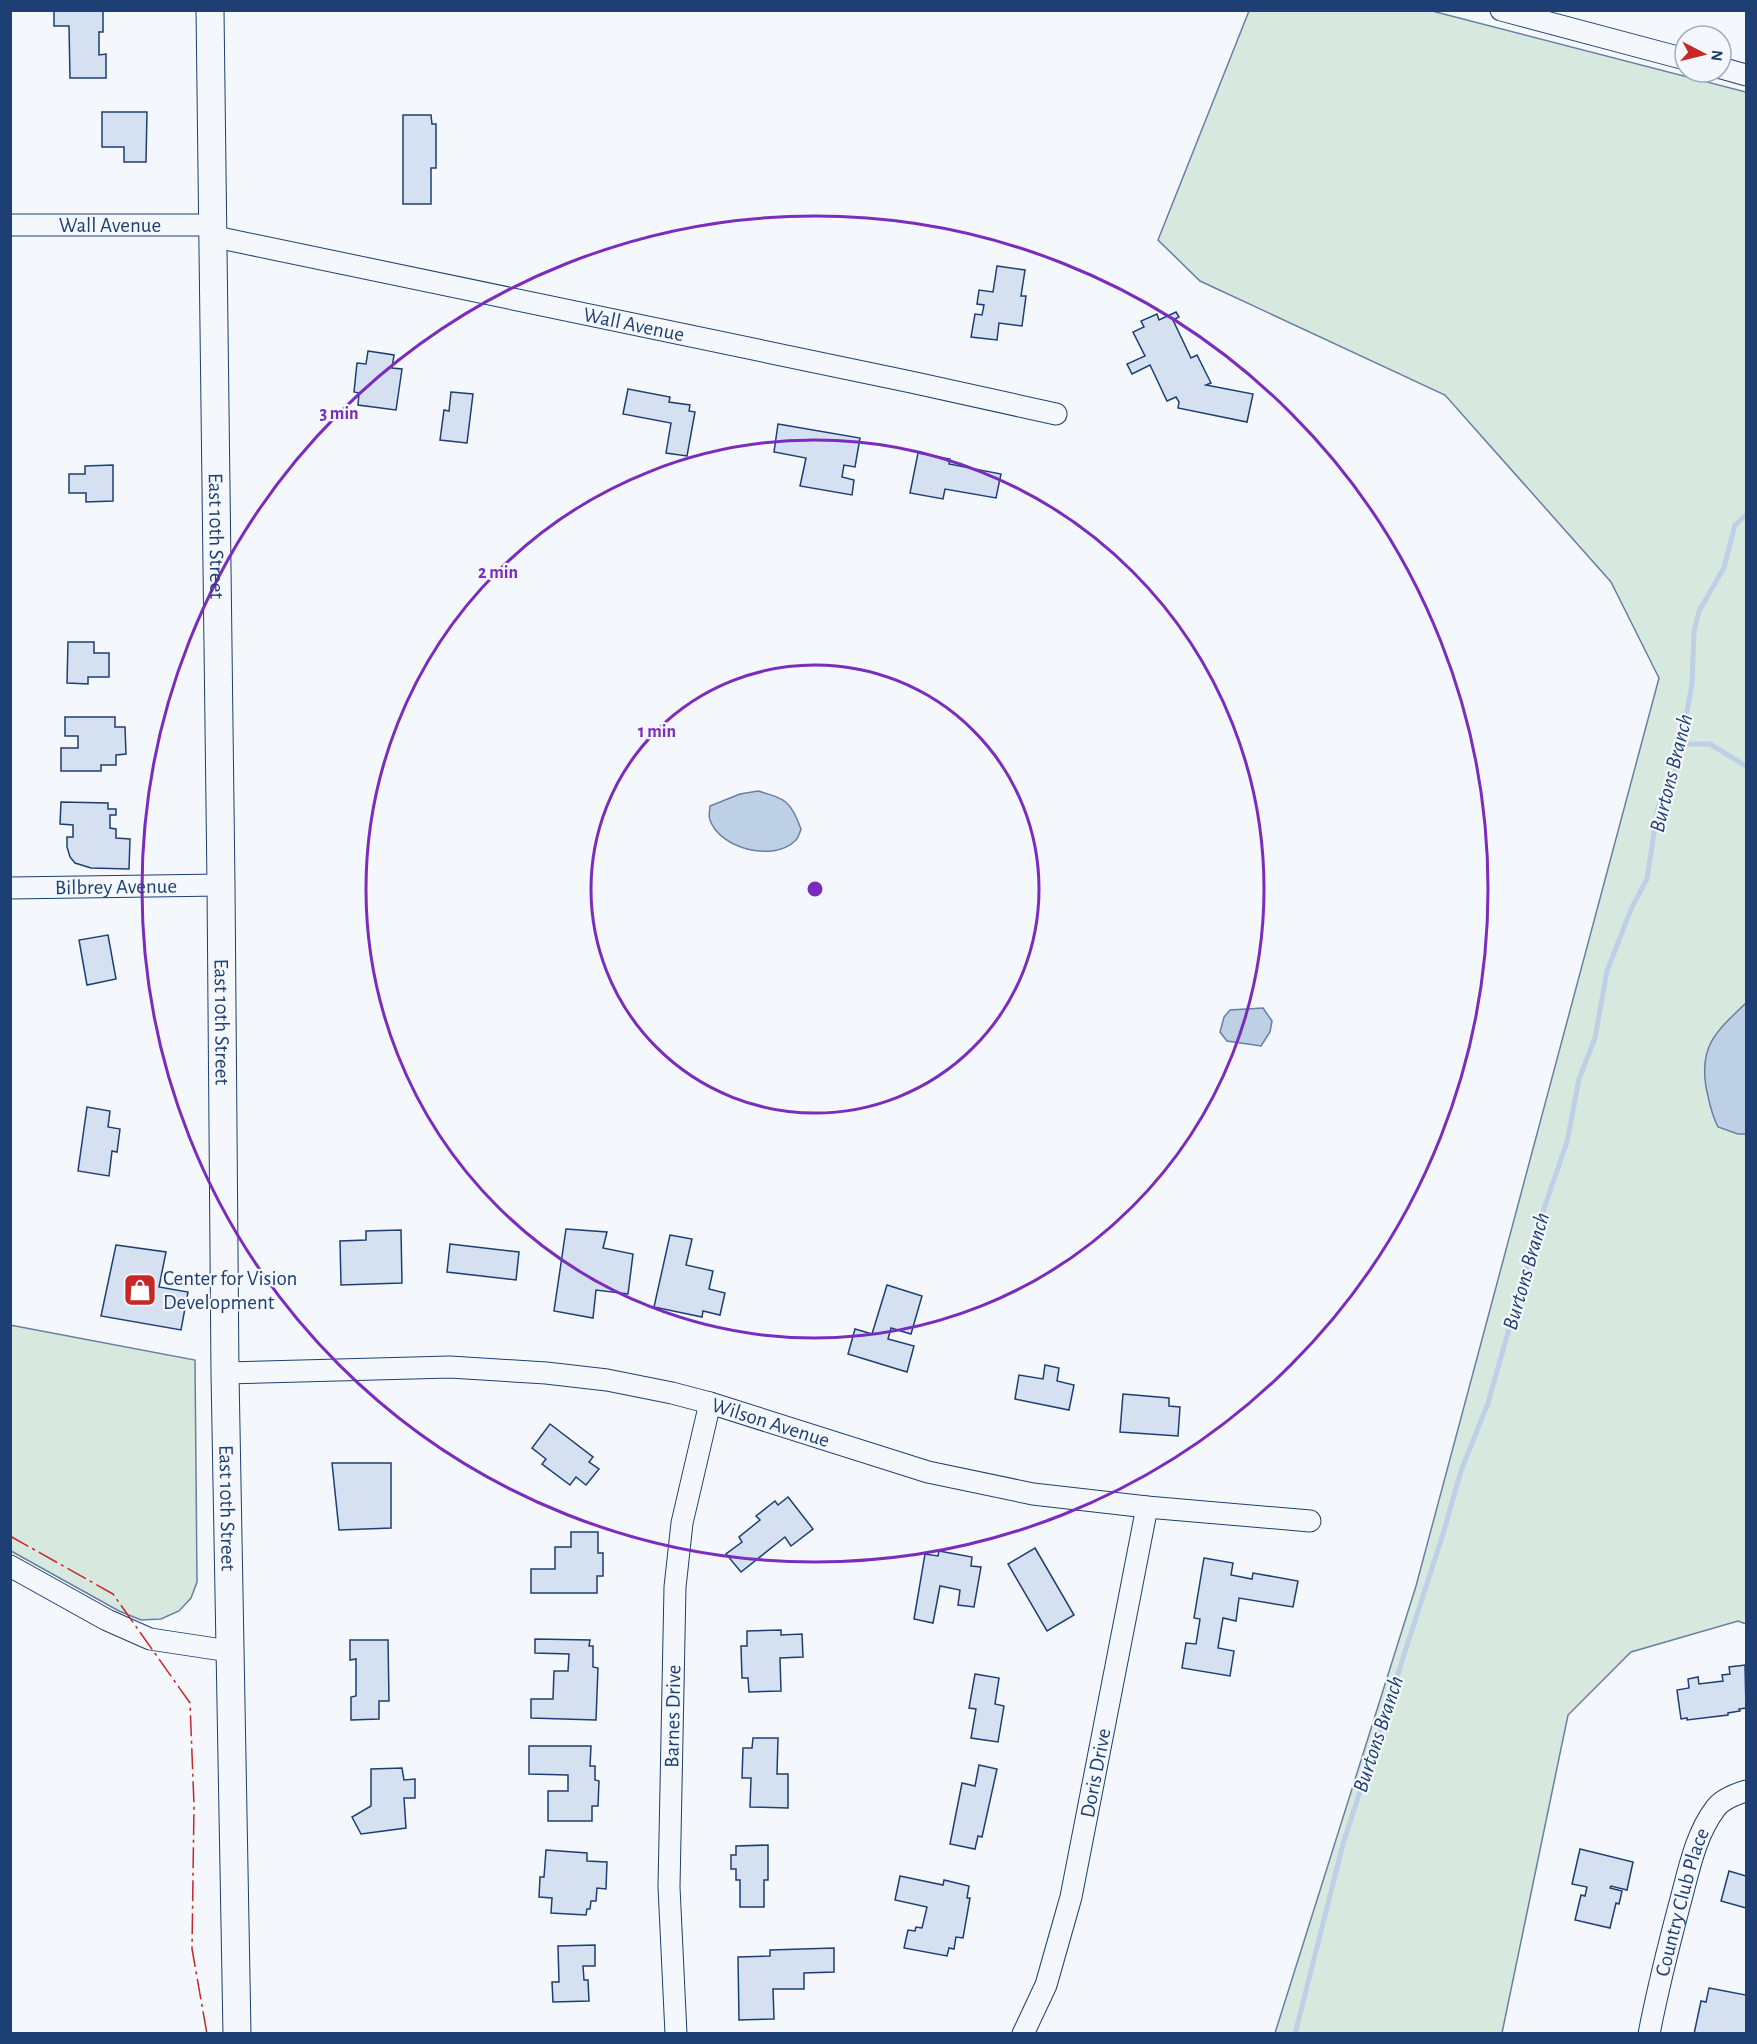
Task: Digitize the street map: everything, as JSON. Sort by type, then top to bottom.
[{"type":"main road","name":"East 10th Street","points":[[210,10],[225,1373],[237,2034]]},
{"type":"street","points":[[1501,10],[1673,56]]},
{"type":"street","name":"Wall Avenue","points":[[10,225],[211,231],[1056,414]]},
{"type":"street","name":"Bilbrey Avenue","points":[[10,888],[221,885]]},
{"type":"street","name":"Wilson Avenue","points":[[225,1373],[450,1367],[546,1373],[607,1380],[672,1393],[928,1472],[1033,1494],[1147,1507],[1310,1521]]},
{"type":"street","name":"Barnes Drive","points":[[676,2034],[669,1887],[675,1587],[682,1523],[710,1404]]},
{"type":"street","name":"Doris Drive","points":[[1023,2034],[1046,1985],[1071,1897],[1147,1507]]},
{"type":"street","points":[[10,1566],[107,1620],[150,1639],[229,1651]]},
{"type":"street","name":"Country Club Place","points":[[1649,2034],[1666,1953],[1692,1859],[1702,1833],[1716,1807],[1736,1794],[1746,1791]]},
{"type":"shaded area","points":[[1249,11],[1432,11],[1673,73],[1673,84],[1715,84],[1746,92],[1746,1624],[1738,1621],[1631,1652],[1568,1715],[1502,2033],[1275,2033],[1416,1586],[1659,678],[1611,582],[1445,395],[1200,281],[1158,240]]},
{"type":"shaded area","points":[[10,1325],[195,1360],[197,1582],[191,1598],[179,1611],[161,1619],[141,1620],[119,1611],[11,1551]]},
{"type":"water","points":[[758,791],[781,799],[794,812],[801,829],[796,840],[785,847],[774,851],[761,851],[735,845],[716,830],[710,820],[710,806],[740,794]]},
{"type":"water","points":[[1746,1003],[1746,1134],[1738,1134],[1718,1127],[1706,1087],[1705,1060],[1708,1049],[1719,1030]]},
{"type":"water","points":[[1263,1008],[1272,1021],[1270,1032],[1261,1046],[1227,1041],[1220,1032],[1224,1017],[1230,1010]]},
{"type":"building","points":[[54,10],[103,10],[103,32],[99,32],[99,55],[106,54],[106,78],[70,78],[69,26],[54,26]]},
{"type":"building","points":[[102,112],[147,112],[146,162],[124,162],[124,147],[102,147]]},
{"type":"building","points":[[403,115],[431,115],[432,124],[436,124],[436,168],[431,168],[431,204],[403,204]]},
{"type":"building","points":[[997,266],[1025,270],[1021,296],[1026,296],[1022,326],[999,323],[997,340],[971,337],[975,314],[982,315],[984,305],[977,304],[979,290],[993,292]]},
{"type":"building","points":[[1176,312],[1179,317],[1173,320],[1191,358],[1197,355],[1211,383],[1206,385],[1253,394],[1247,422],[1178,408],[1179,402],[1176,397],[1167,401],[1150,365],[1132,374],[1127,364],[1145,356],[1133,332],[1144,327],[1141,321],[1157,314],[1159,320]]},
{"type":"building","points":[[368,351],[394,355],[392,368],[402,369],[396,410],[358,405],[359,393],[354,392],[357,363],[366,364]]},
{"type":"building","points":[[628,389],[670,397],[669,402],[690,405],[689,411],[695,412],[687,456],[666,453],[671,423],[623,414]]},
{"type":"building","points":[[451,392],[473,394],[467,443],[440,440],[444,410],[449,411]]},
{"type":"building","points":[[778,424],[860,438],[855,467],[844,465],[842,477],[854,480],[852,495],[800,486],[806,458],[774,452]]},
{"type":"building","points":[[918,453],[950,459],[949,464],[1001,474],[996,498],[945,489],[943,499],[910,493]]},
{"type":"building","points":[[113,465],[113,501],[86,502],[86,493],[69,493],[69,474],[85,474],[85,466]]},
{"type":"building","points":[[68,642],[94,642],[94,653],[109,653],[109,677],[88,677],[88,684],[67,683]]},
{"type":"building","points":[[65,717],[115,717],[115,727],[125,727],[126,754],[116,755],[116,765],[101,765],[101,771],[61,771],[61,748],[78,748],[78,736],[65,736]]},
{"type":"building","points":[[61,802],[108,803],[108,809],[116,809],[116,815],[110,815],[110,828],[116,829],[116,838],[130,839],[129,869],[91,868],[75,863],[67,847],[67,837],[73,837],[73,825],[60,824]]},
{"type":"building","points":[[108,935],[116,979],[87,985],[79,940]]},
{"type":"building","points":[[87,1107],[110,1111],[108,1127],[120,1129],[117,1152],[112,1151],[109,1176],[78,1171]]},
{"type":"building","points":[[566,1229],[607,1232],[603,1248],[633,1254],[628,1294],[596,1290],[593,1318],[554,1311]]},
{"type":"building","points":[[401,1230],[402,1283],[341,1285],[340,1241],[366,1240],[366,1231]]},
{"type":"building","points":[[670,1235],[692,1239],[686,1265],[713,1271],[709,1289],[725,1293],[720,1315],[703,1311],[702,1317],[654,1307]]},
{"type":"building","points":[[450,1244],[519,1252],[516,1280],[447,1272]]},
{"type":"building","name":"Center for Vision Development","points":[[116,1245],[166,1252],[159,1287],[188,1292],[181,1330],[101,1316]]},
{"type":"building","points":[[887,1285],[922,1296],[911,1334],[891,1328],[888,1339],[914,1346],[907,1372],[848,1354],[855,1329],[872,1334]]},
{"type":"building","points":[[1045,1365],[1059,1368],[1057,1381],[1074,1385],[1069,1410],[1015,1399],[1019,1375],[1043,1379]]},
{"type":"building","points":[[1123,1394],[1169,1398],[1169,1406],[1180,1407],[1178,1436],[1120,1432]]},
{"type":"building","points":[[550,1424],[593,1457],[589,1462],[599,1469],[586,1485],[576,1477],[570,1485],[542,1464],[546,1459],[532,1448]]},
{"type":"building","points":[[332,1463],[391,1463],[391,1528],[339,1530]]},
{"type":"building","points":[[788,1497],[813,1529],[791,1546],[785,1537],[741,1572],[726,1554],[742,1542],[739,1537],[760,1520],[756,1516],[775,1501],[778,1505]]},
{"type":"building","points":[[571,1532],[598,1532],[598,1553],[603,1553],[603,1576],[597,1576],[597,1593],[531,1593],[531,1569],[555,1569],[555,1547],[571,1547]]},
{"type":"building","points":[[1035,1548],[1074,1615],[1047,1631],[1008,1564]]},
{"type":"building","points":[[939,1551],[972,1557],[971,1566],[981,1567],[974,1607],[958,1605],[960,1590],[940,1586],[933,1623],[914,1619],[925,1554],[938,1556]]},
{"type":"building","points":[[1204,1558],[1233,1563],[1231,1575],[1252,1579],[1253,1573],[1298,1581],[1293,1607],[1239,1598],[1236,1621],[1223,1618],[1218,1648],[1234,1651],[1230,1676],[1182,1668],[1186,1643],[1196,1644],[1200,1619],[1194,1618]]},
{"type":"building","points":[[781,1630],[781,1635],[802,1634],[803,1657],[780,1658],[781,1691],[749,1692],[748,1678],[742,1678],[741,1646],[747,1646],[747,1631]]},
{"type":"building","points":[[535,1639],[590,1640],[589,1646],[593,1646],[593,1667],[598,1668],[596,1720],[531,1718],[531,1699],[553,1699],[554,1671],[568,1671],[569,1654],[535,1653]]},
{"type":"building","points":[[350,1640],[388,1640],[389,1701],[379,1701],[379,1719],[351,1720],[351,1697],[356,1696],[356,1659],[350,1660]]},
{"type":"building","points":[[1745,1665],[1746,1708],[1728,1713],[1728,1715],[1681,1719],[1677,1690],[1689,1688],[1688,1679],[1698,1677],[1699,1684],[1723,1681],[1722,1675],[1730,1674],[1729,1667]]},
{"type":"building","points":[[975,1674],[999,1678],[995,1704],[1004,1706],[998,1742],[971,1738],[976,1709],[969,1708]]},
{"type":"building","points":[[753,1738],[778,1738],[777,1774],[788,1774],[788,1808],[750,1807],[751,1778],[742,1778],[743,1748],[752,1748]]},
{"type":"building","points":[[529,1746],[591,1746],[590,1766],[595,1766],[595,1780],[599,1781],[598,1806],[592,1806],[592,1821],[548,1821],[548,1791],[568,1791],[568,1775],[529,1774]]},
{"type":"building","points":[[979,1765],[997,1769],[982,1837],[978,1836],[975,1849],[950,1844],[962,1783],[975,1786]]},
{"type":"building","points":[[402,1768],[404,1780],[415,1779],[415,1798],[404,1798],[406,1828],[361,1834],[352,1817],[371,1806],[371,1769]]},
{"type":"building","points":[[768,1845],[768,1880],[764,1880],[764,1907],[740,1907],[740,1880],[736,1880],[736,1869],[731,1869],[731,1855],[736,1855],[736,1846]]},
{"type":"building","points":[[1580,1849],[1633,1862],[1627,1890],[1611,1886],[1610,1888],[1622,1891],[1619,1904],[1616,1903],[1610,1928],[1575,1920],[1581,1895],[1585,1896],[1587,1887],[1572,1884]]},
{"type":"building","points":[[546,1850],[587,1853],[587,1861],[607,1862],[606,1889],[597,1888],[596,1901],[591,1901],[586,1915],[551,1913],[552,1898],[539,1897],[540,1877],[544,1877]]},
{"type":"building","points":[[1729,1871],[1746,1876],[1746,1908],[1721,1901]]},
{"type":"building","points":[[900,1876],[943,1885],[944,1880],[969,1886],[967,1898],[970,1898],[963,1938],[956,1937],[954,1949],[949,1948],[947,1956],[904,1948],[908,1930],[915,1931],[916,1927],[922,1928],[927,1907],[895,1900]]},
{"type":"building","points":[[595,1945],[595,1966],[583,1966],[584,1980],[588,1980],[589,2001],[553,2002],[552,1982],[559,1982],[558,1946]]},
{"type":"building","points":[[834,1948],[834,1972],[804,1973],[804,1989],[773,1989],[774,2019],[739,2020],[738,1957],[770,1956],[770,1950]]},
{"type":"building","points":[[1709,1988],[1746,1995],[1746,2034],[1694,2034],[1701,2001],[1706,2002]]},
{"type":"waterway","name":"Burtons Branch","points":[[1295,2034],[1343,1844],[1443,1534],[1461,1471],[1488,1403],[1539,1223],[1567,1142],[1579,1079],[1595,1038],[1607,971],[1632,907],[1647,879],[1658,807],[1675,772],[1681,744],[1692,684],[1694,631],[1699,611],[1724,568],[1735,525],[1746,515]]},
{"type":"waterway","points":[[1681,744],[1710,744],[1746,766]]},
{"type":"power","points":[[10,1536],[113,1594],[190,1703],[194,1805],[192,1949],[207,2034]]},
{"type":"place","name":"Center for Vision Development","points":[[140,1290]]}]
